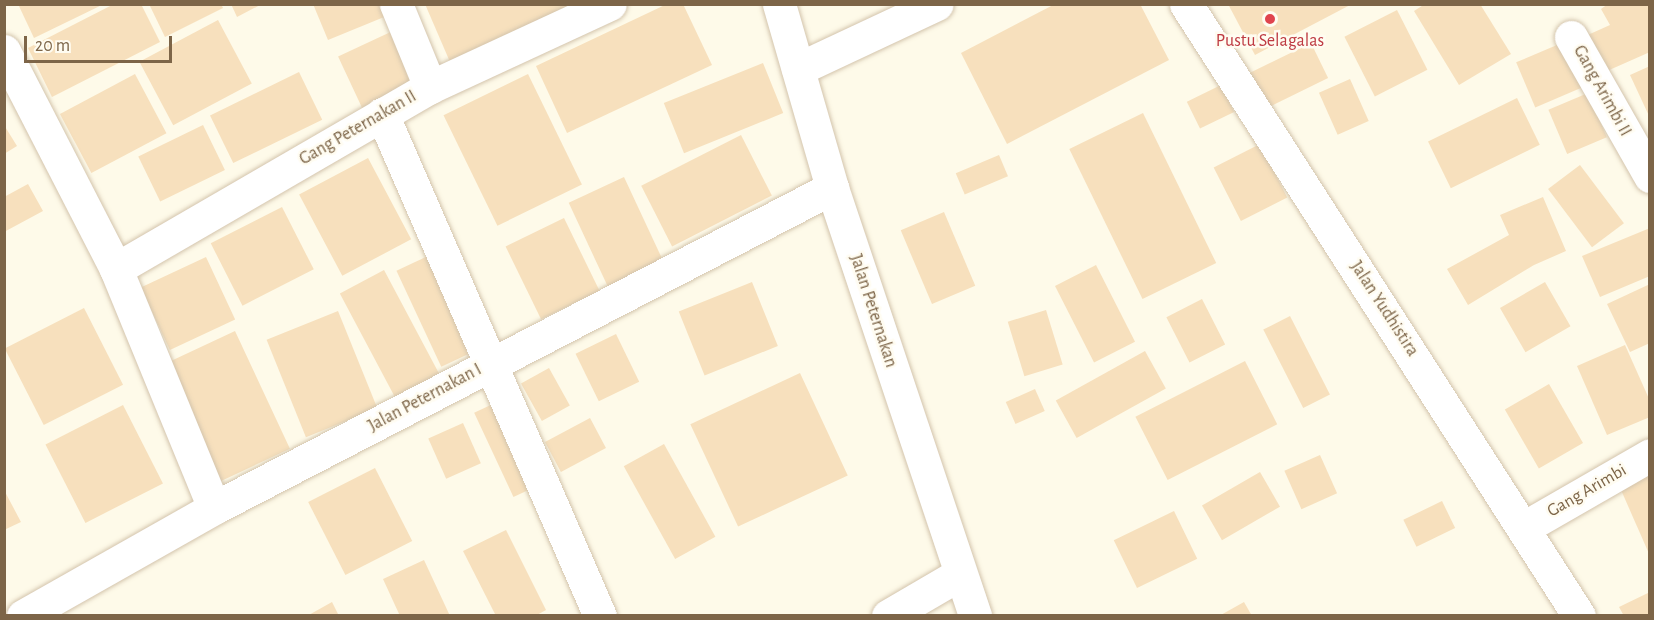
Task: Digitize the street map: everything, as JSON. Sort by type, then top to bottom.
[{"type":"street","points":[[396,4],[430,87]]},
{"type":"street","name":"Gang Peternakan II","points":[[116,269],[430,87],[609,4]]},
{"type":"street","name":"Jalan Peternakan","points":[[779,4],[832,188],[975,615]]},
{"type":"street","points":[[798,69],[937,4]]},
{"type":"street","name":"Jalan Yudhistira","points":[[1186,4],[1525,527],[1579,615]]},
{"type":"street","name":"Gang Arimbi II","points":[[1571,37],[1650,176]]},
{"type":"street","points":[[4,51],[116,269],[214,508]]},
{"type":"street","points":[[382,114],[600,615]]},
{"type":"street","name":"Jalan Peternakan I","points":[[22,615],[214,508],[832,188]]},
{"type":"street","name":"Gang Arimbi","points":[[1525,527],[1650,455]]},
{"type":"street","points":[[888,615],[960,574]]},
{"type":"building","points":[[18,4],[104,4],[34,38]]},
{"type":"building","points":[[114,4],[141,4],[160,42],[52,97],[28,48]]},
{"type":"building","points":[[149,4],[221,4],[223,8],[165,37]]},
{"type":"building","points":[[231,4],[262,4],[237,17]]},
{"type":"building","points":[[313,4],[385,4],[389,15],[328,40]]},
{"type":"building","points":[[425,4],[575,4],[450,62]]},
{"type":"building","points":[[667,4],[683,4],[712,65],[567,133],[536,66]]},
{"type":"building","points":[[1055,4],[1140,4],[1169,60],[1007,144],[961,53]]},
{"type":"building","points":[[1228,4],[1352,4],[1255,55]]},
{"type":"building","points":[[1425,4],[1480,4],[1511,54],[1459,85],[1414,11]]},
{"type":"building","points":[[1608,4],[1650,4],[1650,52],[1598,75],[1581,38],[1610,25],[1601,9]]},
{"type":"building","points":[[1397,10],[1427,70],[1375,96],[1344,37]]},
{"type":"building","points":[[218,20],[252,84],[173,125],[139,62]]},
{"type":"building","points":[[397,29],[422,83],[363,111],[338,56]]},
{"type":"building","points":[[1564,42],[1583,87],[1535,107],[1516,62]]},
{"type":"building","points":[[1311,43],[1328,78],[1266,108],[1249,73]]},
{"type":"building","points":[[763,63],[783,113],[684,153],[664,103]]},
{"type":"building","points":[[1650,66],[1650,118],[1630,75]]},
{"type":"building","points":[[299,72],[322,120],[233,163],[210,115]]},
{"type":"building","points":[[135,74],[166,133],[91,173],[60,114]]},
{"type":"building","points":[[528,74],[582,185],[497,226],[444,115]]},
{"type":"building","points":[[1350,79],[1369,121],[1338,135],[1319,93]]},
{"type":"building","points":[[1221,85],[1234,112],[1200,129],[1187,102]]},
{"type":"building","points":[[1588,93],[1607,137],[1567,154],[1548,110]]},
{"type":"building","points":[[1517,98],[1540,145],[1451,188],[1428,141]]},
{"type":"building","points":[[1143,113],[1216,263],[1143,299],[1069,149]]},
{"type":"building","points":[[4,125],[17,146],[4,154]]},
{"type":"building","points":[[203,125],[225,170],[160,202],[138,157]]},
{"type":"building","points":[[741,135],[772,196],[672,246],[641,186]]},
{"type":"building","points":[[1260,144],[1287,197],[1241,221],[1214,168]]},
{"type":"building","points":[[999,155],[1008,176],[965,195],[956,173]]},
{"type":"building","points":[[368,158],[411,239],[342,276],[299,195]]},
{"type":"building","points":[[1580,165],[1624,223],[1592,247],[1548,189]]},
{"type":"building","points":[[624,177],[665,266],[610,292],[569,203]]},
{"type":"building","points":[[28,184],[43,211],[4,232],[4,197]]},
{"type":"building","points":[[1543,197],[1566,251],[1534,265],[1468,305],[1447,269],[1509,235],[1500,215]]},
{"type":"building","points":[[282,207],[314,269],[242,306],[211,243]]},
{"type":"building","points":[[944,212],[975,286],[932,304],[901,230]]},
{"type":"building","points":[[564,218],[600,291],[541,319],[506,246]]},
{"type":"building","points":[[1650,228],[1650,276],[1600,297],[1582,256]]},
{"type":"building","points":[[430,255],[475,351],[441,367],[396,271]]},
{"type":"building","points":[[206,257],[235,320],[170,350],[141,287]]},
{"type":"building","points":[[1096,265],[1135,342],[1094,363],[1055,286]]},
{"type":"building","points":[[384,270],[440,376],[396,399],[340,293]]},
{"type":"building","points":[[752,282],[778,346],[705,376],[679,312]]},
{"type":"building","points":[[1545,282],[1570,326],[1525,352],[1500,308]]},
{"type":"building","points":[[1650,284],[1650,343],[1630,352],[1607,304]]},
{"type":"building","points":[[1202,299],[1225,344],[1190,363],[1166,317]]},
{"type":"building","points":[[84,308],[123,385],[44,425],[5,348]]},
{"type":"building","points":[[1046,310],[1063,365],[1024,376],[1008,322]]},
{"type":"building","points":[[338,311],[377,408],[306,437],[267,340]]},
{"type":"building","points":[[1290,316],[1330,394],[1303,408],[1263,330]]},
{"type":"building","points":[[235,331],[290,449],[218,482],[163,364]]},
{"type":"building","points":[[616,334],[639,382],[599,401],[576,354]]},
{"type":"building","points":[[1625,345],[1650,401],[1650,417],[1607,435],[1577,366]]},
{"type":"building","points":[[1145,351],[1166,389],[1077,438],[1056,400]]},
{"type":"building","points":[[1245,361],[1277,424],[1168,480],[1135,417]]},
{"type":"building","points":[[549,368],[570,406],[542,421],[521,384]]},
{"type":"building","points":[[800,373],[848,475],[738,527],[690,424]]},
{"type":"building","points":[[1549,384],[1583,443],[1539,468],[1505,410]]},
{"type":"building","points":[[1035,389],[1045,411],[1016,424],[1006,402]]},
{"type":"building","points":[[495,403],[534,487],[513,497],[474,413]]},
{"type":"building","points":[[123,405],[163,483],[85,523],[45,444]]},
{"type":"building","points":[[590,418],[606,448],[561,472],[545,442]]},
{"type":"building","points":[[463,423],[481,463],[446,479],[428,438]]},
{"type":"building","points":[[664,444],[715,537],[675,559],[624,466]]},
{"type":"building","points":[[1320,455],[1337,493],[1301,509],[1284,471]]},
{"type":"building","points":[[375,468],[412,541],[345,575],[308,502]]},
{"type":"building","points":[[1650,469],[1650,556],[1618,483]]},
{"type":"building","points":[[1260,472],[1280,507],[1222,540],[1202,506]]},
{"type":"building","points":[[4,490],[21,522],[4,530]]},
{"type":"building","points":[[1442,501],[1455,528],[1417,547],[1403,520]]},
{"type":"building","points":[[1174,511],[1197,559],[1137,588],[1114,540]]},
{"type":"building","points":[[506,530],[546,610],[535,616],[496,616],[463,551]]},
{"type":"building","points":[[424,560],[450,616],[400,616],[383,579]]},
{"type":"building","points":[[1650,592],[1650,616],[1624,616],[1619,607]]},
{"type":"building","points":[[332,602],[339,616],[307,616]]},
{"type":"building","points":[[1244,602],[1252,616],[1219,616]]},
{"type":"place","name":"Pustu Selagalas","points":[[1270,19]]}]
